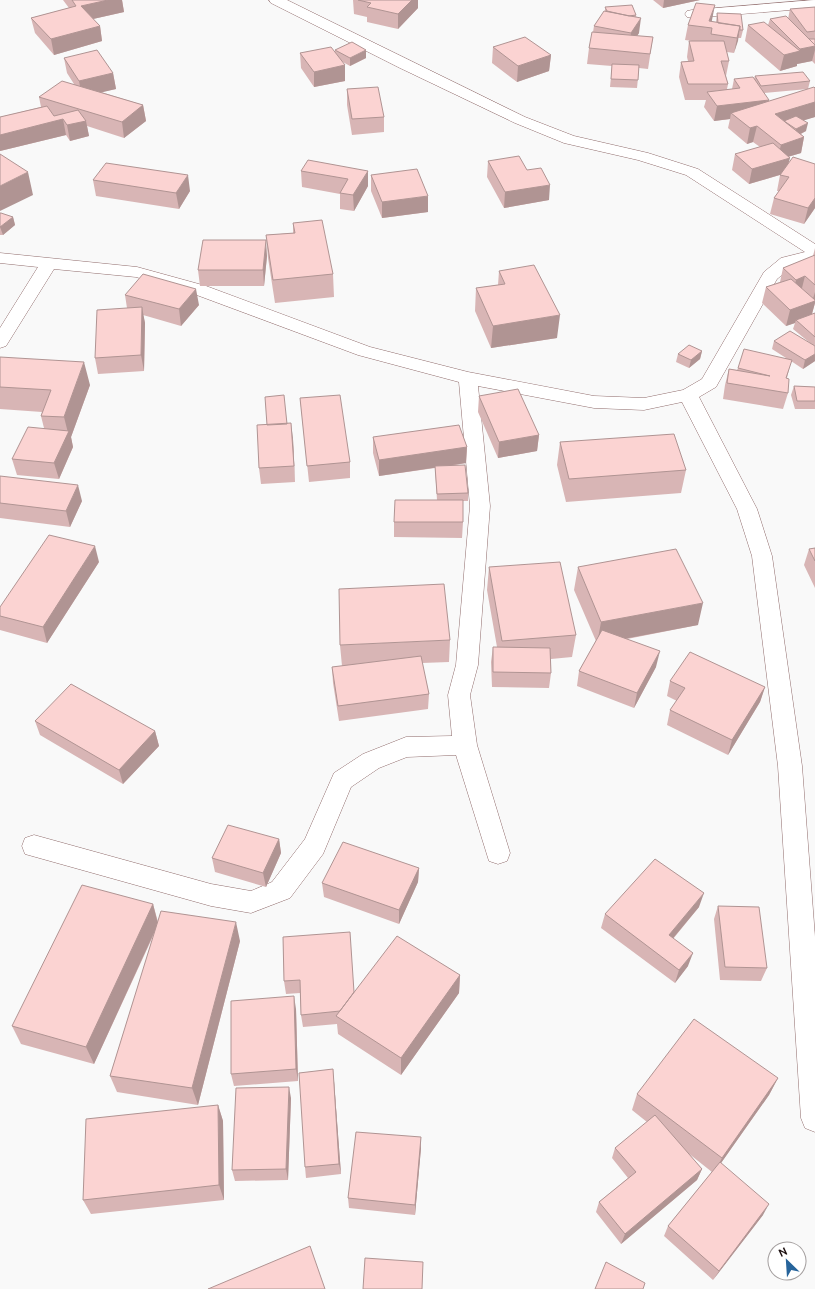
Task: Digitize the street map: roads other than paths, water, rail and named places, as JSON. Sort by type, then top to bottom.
[{"type":"street","points":[[276,0],[405,65],[520,120],[569,140],[642,156],[692,172],[815,253]]},
{"type":"street","points":[[692,14],[815,4]]},
{"type":"street","points":[[0,258],[137,272],[200,290],[364,351],[468,378],[594,402],[644,404],[688,395],[709,383],[770,276],[787,262],[815,253]]},
{"type":"street","points":[[0,342],[50,262]]},
{"type":"street","points":[[468,378],[480,506],[467,665],[459,695],[465,745],[498,853]]},
{"type":"street","points":[[688,395],[747,509],[762,556],[790,766],[815,1118]]},
{"type":"street","points":[[34,846],[211,895],[251,902],[281,890],[314,846],[342,780],[371,761],[406,747],[465,745]]}]
